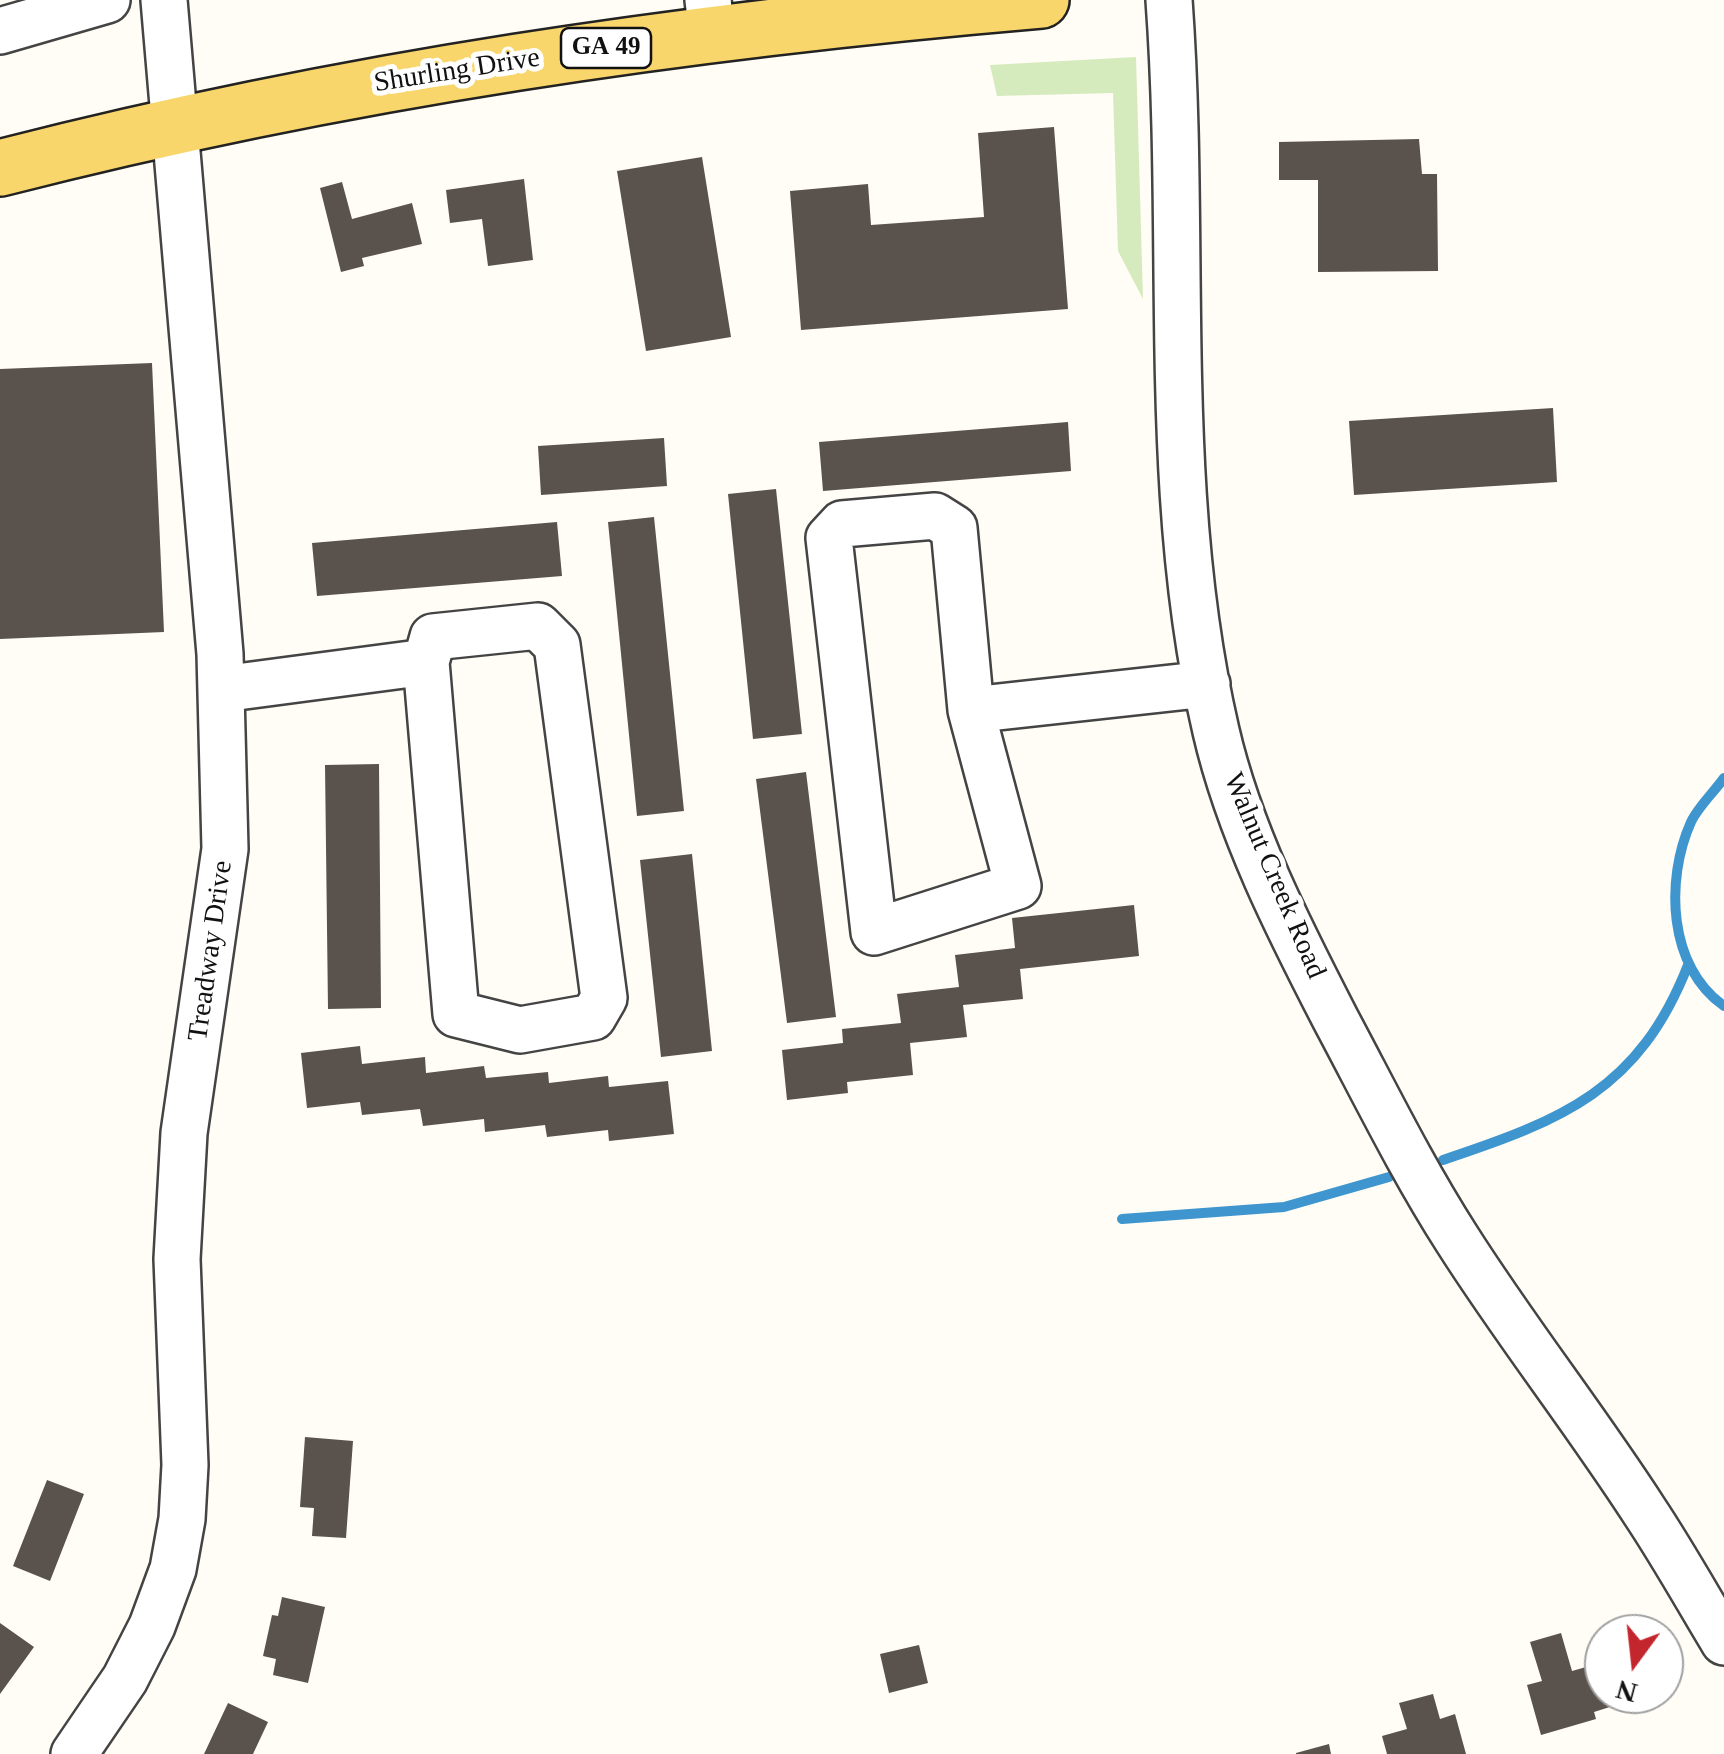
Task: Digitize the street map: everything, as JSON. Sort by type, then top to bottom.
[{"type":"main road","name":"Shurling Drive","points":[[0,168],[176,122],[710,18],[1040,0]]},
{"type":"street","points":[[0,30],[107,0]]},
{"type":"street","name":"Treadway Drive","points":[[74,1754],[125,1679],[152,1626],[173,1569],[182,1519],[185,1465],[177,1259],[184,1133],[225,849],[222,688],[164,0]]},
{"type":"street","name":"Walnut Creek Road","points":[[1169,0],[1177,105],[1183,520],[1217,735],[1256,849],[1308,967],[1396,1132],[1456,1238],[1645,1512],[1724,1642]]},
{"type":"street","points":[[935,516],[954,528],[971,710],[1018,886],[874,932],[829,538],[842,524],[935,516]]},
{"type":"street","points":[[538,626],[557,645],[604,998],[593,1017],[520,1030],[456,1014],[426,662],[433,637],[538,626]]},
{"type":"street","points":[[222,688],[426,662]]},
{"type":"street","points":[[971,710],[1207,684]]},
{"type":"green space","points":[[1136,57],[1143,299],[1118,251],[1113,93],[997,96],[990,65]]},
{"type":"building","points":[[1054,127],[1068,309],[801,330],[790,191],[868,184],[871,225],[984,217],[978,133]]},
{"type":"building","points":[[1419,139],[1422,174],[1437,174],[1438,271],[1318,272],[1318,180],[1279,180],[1279,142]]},
{"type":"building","points":[[702,157],[731,337],[646,351],[617,171]]},
{"type":"building","points":[[524,179],[533,260],[488,266],[482,219],[450,223],[446,190]]},
{"type":"building","points":[[342,182],[352,219],[412,203],[422,244],[362,258],[364,266],[341,272],[320,188]]},
{"type":"building","points":[[152,363],[164,632],[0,639],[0,369]]},
{"type":"building","points":[[1553,408],[1557,482],[1354,495],[1349,421]]},
{"type":"building","points":[[1068,422],[1071,471],[823,491],[819,442]]},
{"type":"building","points":[[664,438],[667,486],[541,495],[538,446]]},
{"type":"building","points":[[776,489],[802,734],[753,739],[728,494]]},
{"type":"building","points":[[654,517],[684,811],[637,816],[608,522]]},
{"type":"building","points":[[557,522],[562,576],[317,596],[312,543]]},
{"type":"building","points":[[379,764],[381,1008],[328,1009],[325,765]]},
{"type":"building","points":[[806,772],[836,1017],[787,1023],[756,779]]},
{"type":"building","points":[[692,854],[712,1051],[661,1057],[640,860]]},
{"type":"building","points":[[1134,905],[1139,956],[1020,969],[1023,999],[963,1005],[967,1037],[910,1043],[913,1075],[847,1082],[848,1093],[787,1100],[782,1050],[843,1043],[842,1029],[901,1023],[897,994],[959,987],[955,955],[1015,948],[1012,918]]},
{"type":"building","points":[[360,1046],[362,1064],[425,1057],[426,1073],[484,1066],[486,1078],[548,1072],[549,1083],[608,1076],[609,1087],[668,1081],[674,1134],[609,1141],[608,1130],[547,1137],[545,1125],[485,1132],[484,1119],[423,1126],[420,1109],[362,1115],[360,1102],[307,1108],[301,1053]]},
{"type":"building","points":[[305,1437],[353,1441],[346,1538],[312,1536],[314,1508],[300,1507]]},
{"type":"building","points":[[47,1480],[84,1494],[50,1581],[13,1566]]},
{"type":"building","points":[[282,1597],[325,1607],[308,1683],[273,1675],[276,1659],[263,1656],[272,1615],[278,1616]]},
{"type":"building","points":[[0,1623],[34,1647],[0,1694]]},
{"type":"building","points":[[1561,1633],[1572,1671],[1584,1668],[1584,1714],[1595,1714],[1596,1719],[1541,1735],[1527,1685],[1542,1681],[1530,1642]]},
{"type":"building","points":[[919,1645],[928,1683],[889,1693],[880,1654]]},
{"type":"building","points":[[1433,1694],[1440,1719],[1455,1714],[1466,1754],[1387,1754],[1382,1736],[1407,1729],[1399,1703]]},
{"type":"building","points":[[228,1703],[268,1722],[253,1754],[204,1754]]},
{"type":"building","points":[[1329,1744],[1331,1754],[1296,1754],[1296,1753]]},
{"type":"waterway","points":[[1724,778],[1691,822],[1677,870],[1675,895],[1682,946],[1692,969],[1705,989],[1724,1006]]},
{"type":"waterway","points":[[1443,1160],[1560,1114],[1621,1071],[1646,1043],[1688,965]]},
{"type":"waterway","points":[[1122,1219],[1284,1207],[1389,1177]]}]
